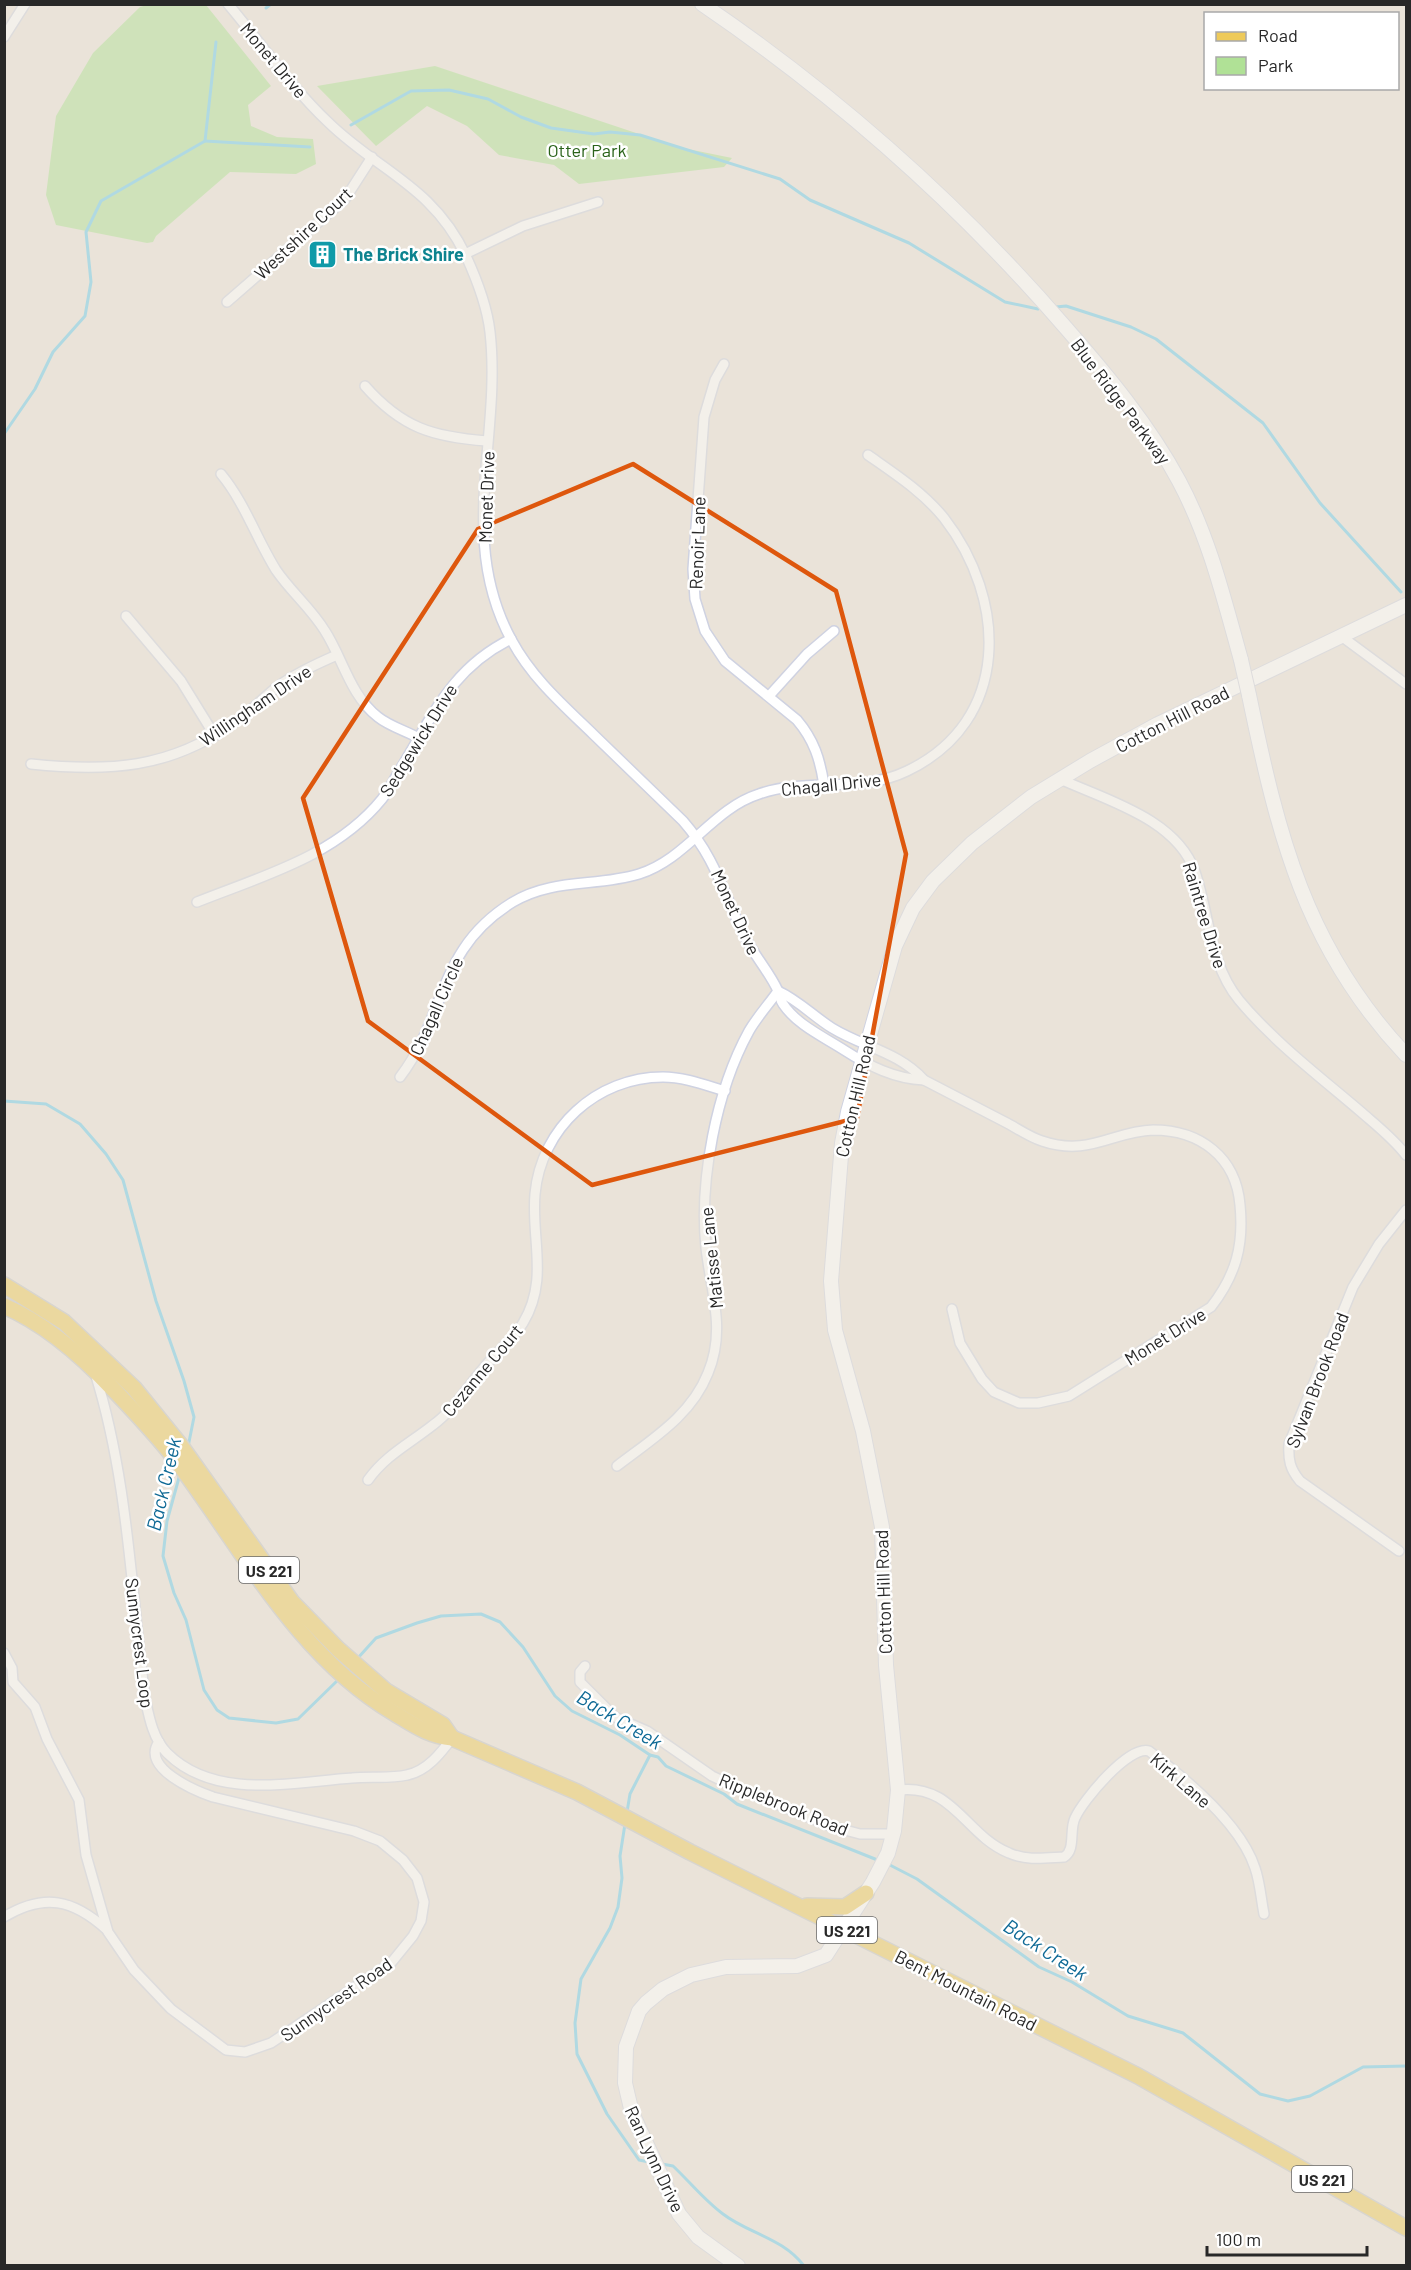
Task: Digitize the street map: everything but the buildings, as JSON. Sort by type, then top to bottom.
[{"type":"main road","name":"Bent Mountain Road","points":[[4,1286],[64,1322],[134,1388],[181,1446],[292,1602],[386,1691],[431,1726]]},
{"type":"main road","name":"Bent Mountain Road","points":[[4,1306],[63,1342],[93,1368],[128,1405],[175,1458],[290,1620],[325,1660],[373,1701],[431,1726],[443,1725],[452,1738],[577,1792],[798,1906],[1138,2076],[1407,2228]]},
{"type":"main road","points":[[798,1906],[845,1907],[866,1893]]},
{"type":"street","points":[[4,37],[25,4]]},
{"type":"street","name":"Monet Drive","points":[[228,4],[326,121],[403,178],[423,196],[452,232],[465,254],[478,286],[490,331],[491,354],[482,518],[485,561],[492,594],[511,639],[534,675],[550,694],[698,838],[724,884],[743,933],[778,991],[782,1003],[806,1026],[863,1062],[904,1080],[924,1080]]},
{"type":"street","name":"Blue Ridge Parkway","points":[[702,4],[783,62],[896,155],[995,249],[1085,350],[1149,433],[1189,501],[1207,543],[1249,695],[1278,825],[1308,908],[1353,989],[1375,1020],[1407,1055]]},
{"type":"street","name":"Westshire Court","points":[[227,302],[345,199],[372,157]]},
{"type":"street","points":[[465,254],[523,226],[598,202]]},
{"type":"street","name":"Renoir Lane","points":[[724,364],[711,389],[704,417],[693,568],[695,599],[705,631],[714,647],[735,670],[769,696],[807,731],[820,761],[824,785]]},
{"type":"street","points":[[365,386],[393,413],[423,431],[487,441]]},
{"type":"street","name":"Chagall Drive","points":[[698,838],[728,811],[751,797],[774,789],[866,783],[888,778],[923,762],[942,748],[966,718],[982,689],[988,668],[990,629],[981,584],[957,537],[927,500],[868,455]]},
{"type":"street","points":[[221,474],[237,493],[265,552],[278,573],[319,620],[356,691],[378,717],[419,738]]},
{"type":"street","name":"Cotton Hill Road","points":[[844,1929],[888,1853],[894,1834],[898,1790],[886,1665],[884,1560],[880,1514],[863,1431],[839,1349],[832,1306],[842,1143],[867,1043],[895,946],[922,894],[979,837],[1031,797],[1158,724],[1407,605]]},
{"type":"street","points":[[126,616],[181,681],[215,736]]},
{"type":"street","points":[[769,696],[807,654],[834,631]]},
{"type":"street","points":[[1341,636],[1407,684]]},
{"type":"street","name":"Sedgewick Drive","points":[[197,902],[310,856],[349,831],[382,799],[438,704],[463,671],[478,658],[511,639]]},
{"type":"street","name":"Willingham Drive","points":[[31,764],[95,769],[119,768],[166,758],[215,736],[291,677],[337,655]]},
{"type":"street","name":"Raintree Drive","points":[[1060,779],[1128,809],[1157,827],[1180,846],[1195,873],[1217,960],[1239,1000],[1300,1059],[1407,1155]]},
{"type":"street","name":"Chagall Circle","points":[[400,1077],[422,1044],[454,962],[466,944],[495,914],[532,892],[554,886],[606,881],[642,873],[659,866],[698,838]]},
{"type":"street","name":"Monet Drive","points":[[778,991],[791,997],[833,1028],[911,1066],[924,1080],[1042,1141],[1074,1146],[1096,1145],[1152,1130],[1188,1136],[1210,1144],[1226,1164],[1236,1184],[1240,1201],[1242,1231],[1238,1261],[1226,1288],[1211,1306],[1069,1396],[1038,1403],[1019,1403],[994,1392],[968,1360],[960,1343],[952,1309]]},
{"type":"street","name":"Matisse Lane","points":[[617,1466],[672,1425],[687,1408],[704,1382],[714,1355],[718,1314],[706,1250],[705,1196],[713,1139],[725,1091],[748,1033],[778,991]]},
{"type":"street","name":"Cezanne Court","points":[[368,1480],[389,1455],[444,1417],[523,1324],[536,1288],[538,1269],[535,1218],[536,1179],[548,1147],[569,1117],[598,1094],[633,1081],[649,1078],[682,1079],[725,1091]]},
{"type":"street","name":"Sylvan Brook Road","points":[[1399,1551],[1300,1481],[1293,1472],[1288,1455],[1289,1444],[1363,1266],[1407,1210]]},
{"type":"street","name":"Sunnycrest Loop","points":[[93,1368],[108,1415],[123,1491],[138,1649],[150,1720],[159,1742],[167,1753],[209,1777],[226,1783],[262,1785],[407,1775],[435,1758],[452,1738]]},
{"type":"street","name":"Sunnycrest Road","points":[[4,1653],[12,1668],[13,1682],[35,1707],[47,1738],[79,1800],[86,1855],[108,1932]]},
{"type":"street","name":"Ripplebrook Road","points":[[585,1666],[580,1672],[580,1682],[610,1713],[647,1731],[712,1776],[831,1826],[860,1834],[894,1834]]},
{"type":"street","name":"Sunnycrest Road","points":[[4,1917],[32,1902],[54,1901],[84,1913],[108,1932],[142,1979],[171,2009],[220,2046],[235,2052],[245,2052],[271,2043],[370,1979],[402,1952],[421,1921],[424,1902],[417,1878],[403,1860],[380,1841],[354,1831],[213,1797],[188,1788],[171,1776],[160,1763],[156,1753],[159,1742]]},
{"type":"street","name":"Kirk Lane","points":[[898,1790],[914,1788],[938,1795],[981,1835],[1008,1853],[1032,1859],[1064,1857],[1071,1850],[1074,1820],[1090,1794],[1129,1757],[1145,1750],[1197,1790],[1243,1842],[1257,1873],[1264,1914]]},
{"type":"street","name":"Ran Lynn Drive","points":[[738,2265],[698,2237],[679,2214],[632,2113],[625,2082],[626,2047],[639,2011],[663,1989],[707,1969],[797,1966],[812,1962],[826,1955],[844,1929]]},
{"type":"highlighted area","points":[[633,464],[836,591],[906,854],[857,1118],[592,1185],[368,1021],[303,798],[478,529]]},
{"type":"green space","points":[[206,5],[271,86],[248,105],[251,126],[277,137],[313,139],[316,164],[296,174],[230,172],[156,236],[153,242],[147,243],[56,225],[46,195],[56,116],[93,53],[140,7]]},
{"type":"green space","name":"Otter Park","points":[[435,66],[678,147],[732,158],[724,167],[579,184],[554,165],[499,155],[467,126],[427,106],[376,146],[317,86]]},
{"type":"waterway","points":[[266,8],[271,4]]},
{"type":"waterway","points":[[4,434],[35,389],[53,352],[85,316],[91,282],[86,232],[101,201],[205,141],[216,42]]},
{"type":"waterway","points":[[351,125],[411,91],[449,90],[488,99],[521,117],[551,128],[594,134],[610,132],[640,135],[780,179],[810,200],[909,243],[1005,302],[1038,309]]},
{"type":"waterway","points":[[205,141],[310,147]]},
{"type":"waterway","points":[[1056,307],[1066,306],[1131,327],[1156,339],[1263,423],[1320,503],[1401,592]]},
{"type":"waterway","name":"Back Creek","points":[[4,1101],[46,1104],[80,1124],[106,1154],[123,1180],[156,1301],[194,1417],[188,1447]]},
{"type":"waterway","name":"Back Creek","points":[[180,1474],[167,1521],[163,1556],[174,1593],[186,1620],[204,1690],[217,1710],[229,1718],[276,1723],[298,1719],[339,1679]]},
{"type":"waterway","name":"Back Creek","points":[[357,1659],[376,1638],[417,1623],[441,1616],[481,1614],[500,1622],[523,1647],[555,1696],[572,1711],[620,1735],[650,1755],[658,1757],[666,1766],[724,1794],[737,1804],[880,1861]]},
{"type":"waterway","points":[[627,1812],[630,1794],[650,1755]]},
{"type":"waterway","points":[[625,1824],[620,1856],[622,1878],[618,1907],[610,1928],[581,1979],[575,2023],[577,2054],[607,2114],[639,2160],[649,2162]]},
{"type":"waterway","name":"Back Creek","points":[[886,1863],[917,1879],[1039,1967],[1072,1982],[1128,2016],[1183,2033],[1260,2094],[1288,2101],[1310,2096],[1363,2067],[1406,2066]]},
{"type":"waterway","points":[[662,2164],[673,2166],[716,2209],[733,2221],[786,2249],[804,2266]]},
{"type":"place","name":"The Brick Shire","points":[[322,254]]}]
